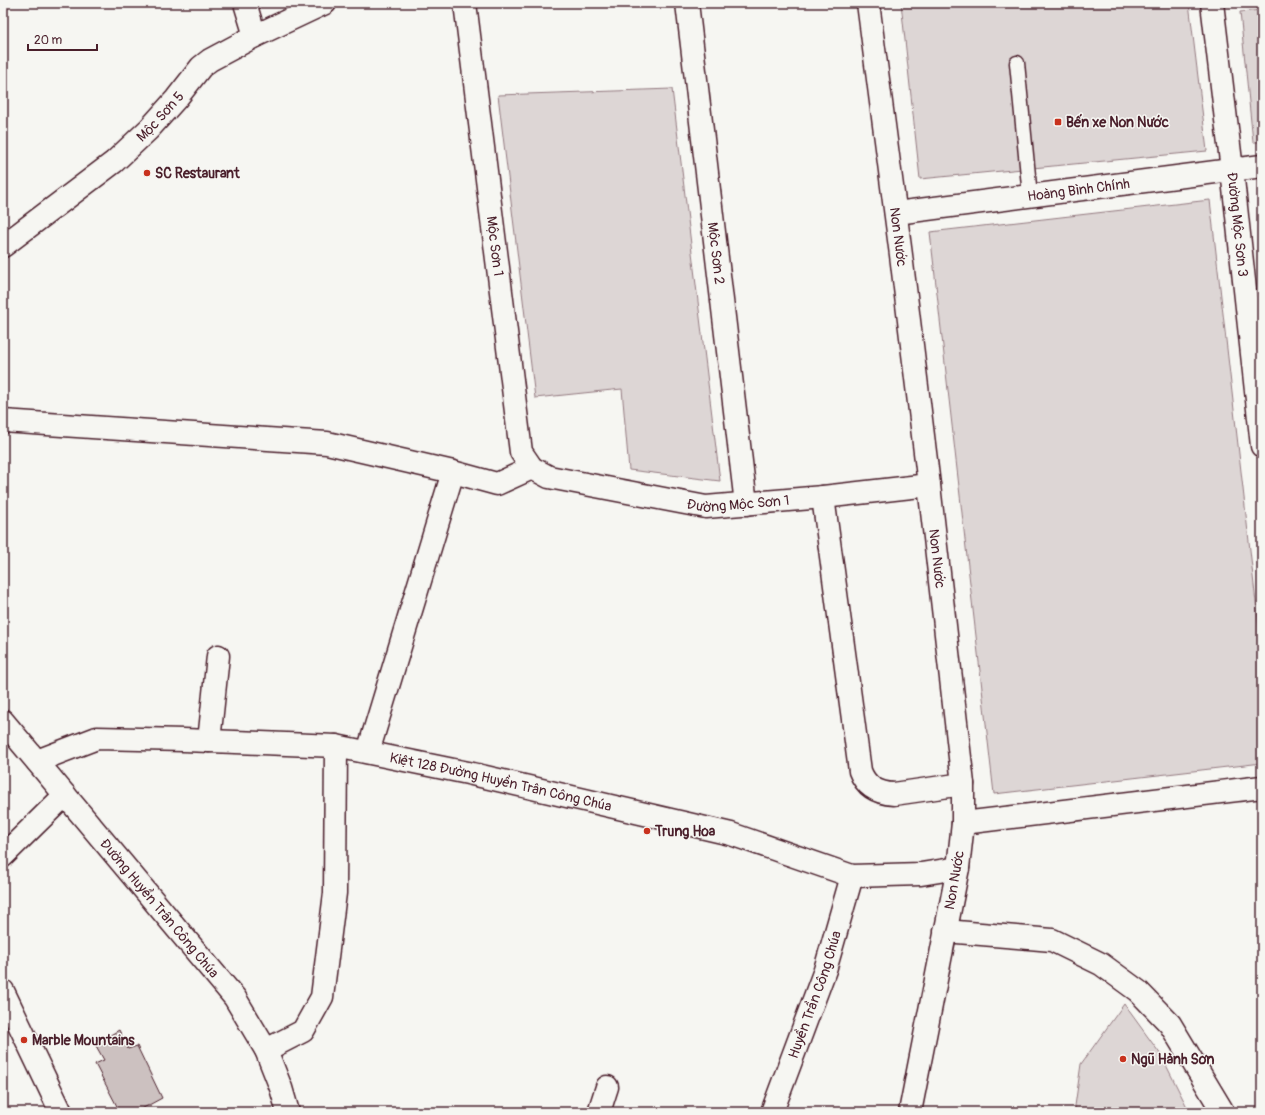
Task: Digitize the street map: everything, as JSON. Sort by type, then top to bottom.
[{"type":"street","points":[[245,3],[255,36]]},
{"type":"street","name":"Mộc Sơn 5","points":[[3,246],[114,162],[158,119],[201,67],[210,60],[255,36],[324,3]]},
{"type":"street","name":"Mộc Sơn 1","points":[[465,3],[521,452],[540,472]]},
{"type":"street","name":"Mộc Sơn 2","points":[[687,3],[746,504]]},
{"type":"street","name":"Non Nước","points":[[868,3],[896,213],[963,784],[963,823],[958,868],[910,1112]]},
{"type":"street","name":"Đường Mộc Sơn 3","points":[[1212,3],[1262,446]]},
{"type":"street","name":"Hoàng Bình Chính","points":[[896,213],[1262,166]]},
{"type":"street","points":[[3,421],[327,443],[453,472],[497,484],[540,472]]},
{"type":"street","points":[[368,752],[453,472]]},
{"type":"street","name":"Đường Mộc Sơn 1","points":[[540,472],[706,507],[823,497],[929,485]]},
{"type":"street","points":[[823,497],[860,771],[863,779],[876,790],[894,794],[963,784]]},
{"type":"street","points":[[209,741],[218,656]]},
{"type":"street","name":"Đường Huyền Trân Công Chúa","points":[[3,721],[234,998],[266,1050],[281,1088],[288,1112]]},
{"type":"street","name":"Kiệt 128 Đường Huyền Trân Công Chúa","points":[[37,760],[97,738],[336,746],[468,773],[731,834],[852,876],[921,874],[958,868]]},
{"type":"street","points":[[266,1050],[303,1031],[322,997],[335,893],[336,746]]},
{"type":"street","points":[[963,823],[1262,787]]},
{"type":"street","points":[[3,856],[65,795]]},
{"type":"street","name":"Huyền Trần Công Chúa","points":[[772,1112],[825,970],[852,876]]},
{"type":"street","points":[[945,931],[1052,940],[1101,964],[1138,991],[1170,1024],[1222,1112]]},
{"type":"street","points":[[3,991],[61,1112]]},
{"type":"street","points":[[599,1112],[607,1087]]},
{"type":"lane","points":[[1017,63],[1030,196]]},
{"type":"shaded area","points":[[901,3],[1189,3],[1207,151],[920,179]]},
{"type":"shaded area","points":[[1262,10],[1262,142],[1253,142],[1240,12]]},
{"type":"shaded area","points":[[672,89],[720,481],[629,470],[622,389],[535,398],[498,95]]},
{"type":"shaded area","points":[[1210,200],[1262,655],[1262,763],[994,794],[930,232]]},
{"type":"shaded area","name":"Ngũ Hành Sơn","points":[[1124,1004],[1161,1055],[1187,1107],[1191,1112],[1076,1112],[1075,1106],[1081,1064]]},
{"type":"building","points":[[119,1030],[128,1049],[137,1046],[162,1098],[136,1112],[120,1112],[95,1064],[104,1060],[95,1044]]},
{"type":"place","name":"Bến xe Non Nước","points":[[1058,122]]},
{"type":"place","name":"SC Restaurant","points":[[147,173]]},
{"type":"place","name":"Trung Hoa","points":[[647,831]]},
{"type":"place","name":"Marble Mountains","points":[[24,1040]]},
{"type":"place","name":"Ngũ Hành Sơn","points":[[1123,1059]]}]
